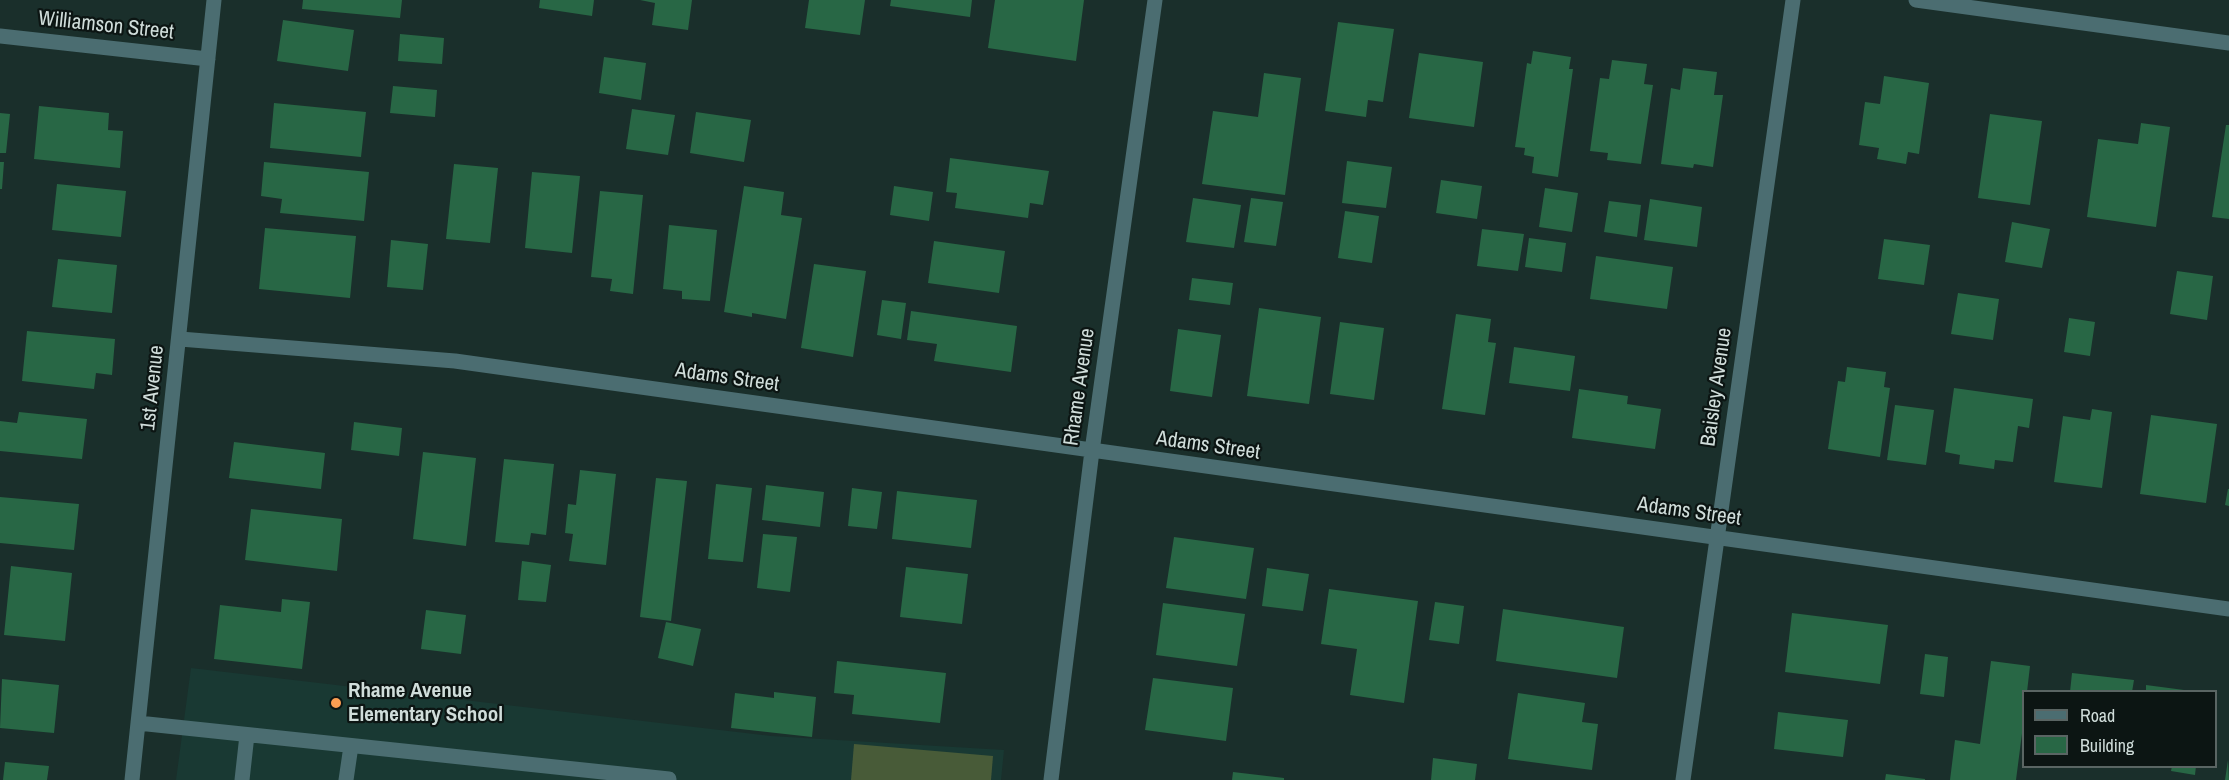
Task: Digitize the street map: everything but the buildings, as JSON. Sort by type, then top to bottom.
[{"type":"street","name":"1st Avenue","points":[[132,780],[214,0]]},
{"type":"street","name":"Rhame Avenue","points":[[1052,780],[1092,451],[1155,0]]},
{"type":"street","name":"Baisley Avenue","points":[[1683,780],[1793,0]]},
{"type":"street","points":[[1916,0],[2229,43]]},
{"type":"street","name":"Williamson Street","points":[[0,36],[208,59]]},
{"type":"street","name":"Adams Street","points":[[180,339],[455,361],[2229,609]]},
{"type":"street","points":[[138,723],[669,779]]},
{"type":"street","points":[[242,780],[247,735]]},
{"type":"street","points":[[346,780],[351,746]]},
{"type":"shaded area","name":"Rhame Avenue Elementary School","points":[[191,668],[771,736],[1004,750],[1001,780],[176,780]]},
{"type":"green space","points":[[854,744],[993,756],[991,780],[851,780]]},
{"type":"place","name":"Rhame Avenue Elementary School","points":[[336,703]]}]
